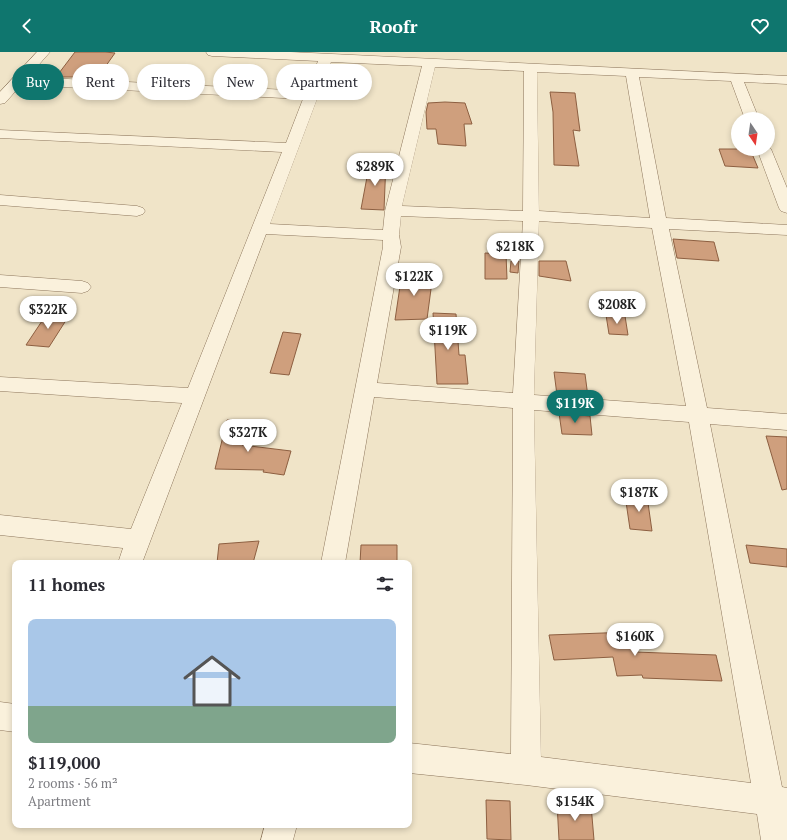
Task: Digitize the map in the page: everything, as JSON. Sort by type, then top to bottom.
[{"type":"street","points":[[33,64],[44,52]]},
{"type":"street","points":[[212,52],[787,80]]},
{"type":"street","points":[[324,64],[326,58]]},
{"type":"street","points":[[334,560],[392,247],[391,235],[393,211],[429,63]]},
{"type":"street","points":[[526,770],[523,401],[531,216],[530,68]]},
{"type":"street","points":[[632,73],[659,223],[778,802],[777,840]]},
{"type":"street","points":[[736,78],[749,112]]},
{"type":"street","points":[[64,82],[276,93]]},
{"type":"street","points":[[0,100],[12,87]]},
{"type":"street","points":[[131,560],[310,100]]},
{"type":"street","points":[[0,134],[291,148]]},
{"type":"street","points":[[767,156],[787,208]]},
{"type":"street","points":[[0,200],[137,211]]},
{"type":"street","points":[[393,211],[531,216],[787,230]]},
{"type":"street","points":[[260,229],[391,235]]},
{"type":"street","points":[[0,281],[82,287]]},
{"type":"street","points":[[0,384],[195,396]]},
{"type":"street","points":[[365,389],[787,422]]},
{"type":"street","points":[[0,525],[139,540]]},
{"type":"street","points":[[0,716],[12,718]]},
{"type":"street","points":[[412,758],[526,770],[778,802]]},
{"type":"street","points":[[278,840],[280,828]]},
{"type":"building","points":[[75,52],[115,53],[107,64],[72,64],[72,77],[64,77],[64,66]]},
{"type":"building","points":[[550,92],[575,93],[580,131],[573,130],[579,166],[554,165],[553,112]]},
{"type":"building","points":[[428,103],[465,103],[472,124],[464,124],[466,146],[438,144],[436,129],[427,129],[426,112]]},
{"type":"building","points":[[719,149],[731,149],[731,156],[753,156],[758,168],[725,166]]},
{"type":"building","points":[[370,161],[386,161],[384,210],[361,209]]},
{"type":"building","points":[[673,239],[714,242],[719,261],[677,258]]},
{"type":"building","points":[[485,253],[506,254],[507,279],[485,279]]},
{"type":"building","points":[[511,261],[519,261],[518,273],[510,272]]},
{"type":"building","points":[[539,261],[566,261],[571,281],[539,276]]},
{"type":"building","points":[[402,273],[433,274],[427,319],[395,320]]},
{"type":"building","points":[[48,312],[70,314],[49,347],[26,345]]},
{"type":"building","points":[[433,313],[456,314],[459,355],[465,355],[468,384],[437,384]]},
{"type":"building","points":[[606,315],[625,316],[628,335],[609,334]]},
{"type":"building","points":[[283,332],[301,334],[289,375],[270,373]]},
{"type":"building","points":[[554,372],[585,374],[588,397],[557,395]]},
{"type":"building","points":[[559,413],[590,416],[592,435],[562,434]]},
{"type":"building","points":[[227,420],[246,420],[242,445],[291,451],[284,475],[263,472],[264,470],[215,469]]},
{"type":"building","points":[[766,436],[787,437],[787,489],[782,490]]},
{"type":"building","points":[[625,495],[647,496],[652,531],[630,529]]},
{"type":"building","points":[[259,541],[254,560],[217,560],[219,544]]},
{"type":"building","points":[[361,545],[397,545],[397,560],[360,560]]},
{"type":"building","points":[[746,545],[787,549],[787,567],[750,563]]},
{"type":"building","points":[[630,632],[635,652],[716,655],[722,681],[643,678],[642,675],[617,676],[613,657],[554,660],[549,635]]},
{"type":"building","points":[[486,800],[510,801],[511,840],[487,839]]},
{"type":"building","points":[[557,803],[591,805],[594,840],[559,840]]}]
